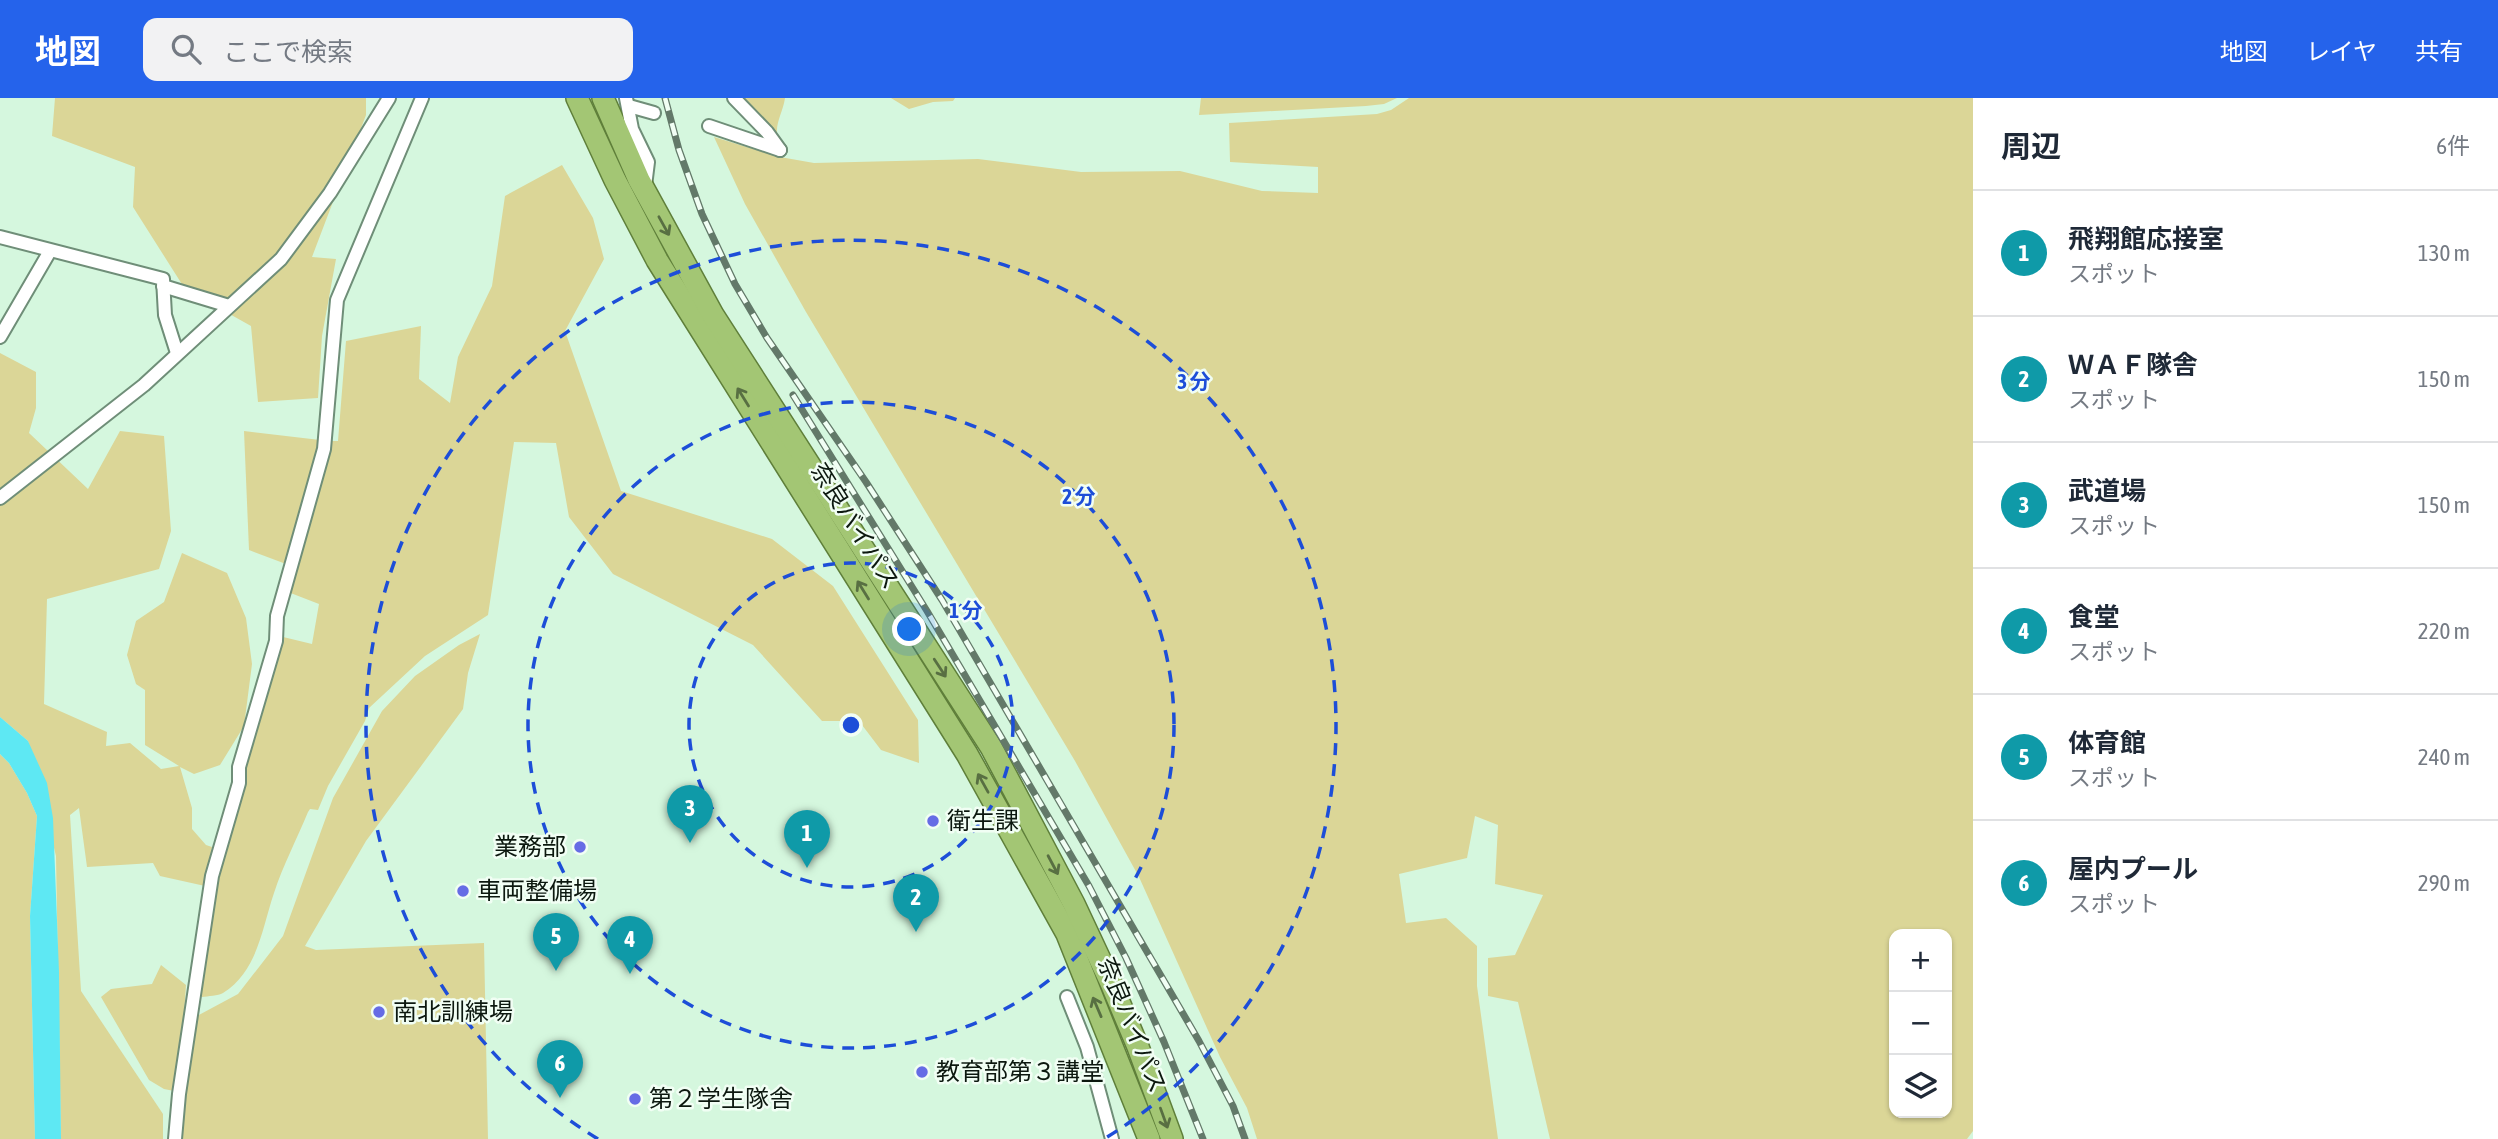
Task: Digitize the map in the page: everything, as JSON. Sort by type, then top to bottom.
[{"type":"highway","name":"奈良バイパス","points":[[577,98],[615,180],[657,260],[967,754],[1067,934],[1149,1139]]},
{"type":"highway","name":"奈良バイパス","points":[[603,98],[644,190],[713,315],[991,747],[1074,904],[1111,983],[1172,1139]]},
{"type":"street","points":[[0,498],[144,385],[281,259],[330,193],[389,98]]},
{"type":"street","points":[[175,1139],[179,1094],[212,876],[239,783],[239,767],[275,641],[277,616],[324,449],[337,300],[422,98]]},
{"type":"street","points":[[709,126],[780,150],[768,132],[734,98]]},
{"type":"street","points":[[627,102],[632,129],[648,162],[644,190]]},
{"type":"street","points":[[627,102],[654,113]]},
{"type":"street","points":[[0,237],[163,279],[165,316],[177,353]]},
{"type":"street","points":[[0,337],[50,251]]},
{"type":"street","points":[[163,286],[229,306]]},
{"type":"street","points":[[1067,997],[1087,1046],[1112,1139]]},
{"type":"street","points":[[1092,1065],[1116,1055]]},
{"type":"shaded area","points":[[55,98],[366,98],[366,115],[312,257],[336,259],[322,336],[318,398],[258,402],[251,326],[185,289],[133,207],[135,167],[52,136]]},
{"type":"shaded area","points":[[743,98],[785,98],[777,134]]},
{"type":"shaded area","points":[[891,98],[955,98],[953,101],[933,102],[909,109]]},
{"type":"shaded area","points":[[1201,98],[1397,98],[1384,104],[1366,106],[1199,115]]},
{"type":"shaded area","points":[[1409,98],[1973,98],[1973,1131],[1967,1139],[1550,1139],[1518,1002],[1488,996],[1488,958],[1515,955],[1543,895],[1495,884],[1498,825],[1475,816],[1467,858],[1399,874],[1406,923],[1446,918],[1477,946],[1477,986],[1498,1139],[1257,1139],[1247,1108],[1220,1057],[1139,877],[1075,761],[806,312],[745,204],[714,137],[780,157],[814,163],[978,159],[1081,172],[1180,171],[1262,191],[1318,193],[1318,167],[1230,162],[1229,123],[1377,114],[1391,110]]},
{"type":"shaded area","points":[[562,165],[593,218],[604,259],[565,331],[621,491],[772,539],[833,586],[918,720],[919,763],[881,750],[859,721],[822,721],[753,645],[613,574],[569,517],[556,443],[514,442],[488,615],[425,656],[369,708],[365,721],[328,786],[318,810],[310,809],[308,812],[278,883],[251,961],[235,984],[223,993],[202,997],[200,995],[221,861],[247,778],[246,750],[279,636],[312,644],[319,604],[288,592],[327,441],[338,441],[346,341],[421,326],[419,379],[450,403],[458,357],[492,286],[505,196]]},
{"type":"shaded area","points":[[0,353],[36,372],[36,408],[29,433],[88,489],[120,431],[164,436],[171,531],[159,569],[47,599],[44,704],[107,732],[106,746],[130,743],[161,769],[179,766],[145,745],[145,690],[136,684],[127,655],[136,621],[164,602],[182,553],[227,573],[246,618],[252,664],[244,726],[220,765],[194,774],[180,767],[192,808],[192,829],[206,845],[212,847],[205,886],[160,876],[153,863],[87,867],[79,808],[70,815],[81,991],[163,1114],[163,1139],[61,1139],[56,856],[28,741],[0,717]]},
{"type":"shaded area","points":[[244,431],[320,440],[286,564],[249,550]]},
{"type":"shaded area","name":"南北訓練場","points":[[480,634],[468,673],[463,709],[366,841],[305,946],[316,950],[484,943],[488,1139],[179,1139],[181,1105],[197,1016],[238,994],[283,936],[333,798],[382,711],[415,676],[459,645]]},
{"type":"shaded area","points":[[0,754],[9,763],[27,793],[37,816],[30,916],[35,1139],[0,1139]]},
{"type":"shaded area","points":[[161,965],[186,985],[179,1092],[164,1089],[149,1080],[101,997],[111,989],[152,984]]},
{"type":"water","points":[[0,717],[28,741],[47,783],[53,818],[59,972],[61,1139],[35,1139],[30,916],[37,816],[27,793],[9,763],[0,754]]},
{"type":"railway","points":[[665,98],[679,150],[702,214],[735,284],[767,338],[866,482],[942,600],[1199,1041],[1233,1106],[1245,1139]]},
{"type":"railway","points":[[793,395],[927,611],[1089,886],[1126,958],[1164,1042],[1203,1139]]},
{"type":"place","name":"衛生課","points":[[933,821]]},
{"type":"place","name":"武道場","points":[[690,843]]},
{"type":"place","name":"業務部","points":[[580,847]]},
{"type":"place","name":"飛翔館応接室","points":[[807,868]]},
{"type":"place","name":"車両整備場","points":[[463,891]]},
{"type":"place","name":"ＷＡＦ隊舎","points":[[916,932]]},
{"type":"place","name":"体育館","points":[[556,971]]},
{"type":"place","name":"食堂","points":[[630,974]]},
{"type":"place","name":"南北訓練場","points":[[379,1012]]},
{"type":"place","name":"教育部第３講堂","points":[[922,1072]]},
{"type":"place","name":"屋内プール","points":[[560,1098]]},
{"type":"place","name":"第２学生隊舎","points":[[635,1099]]}]
